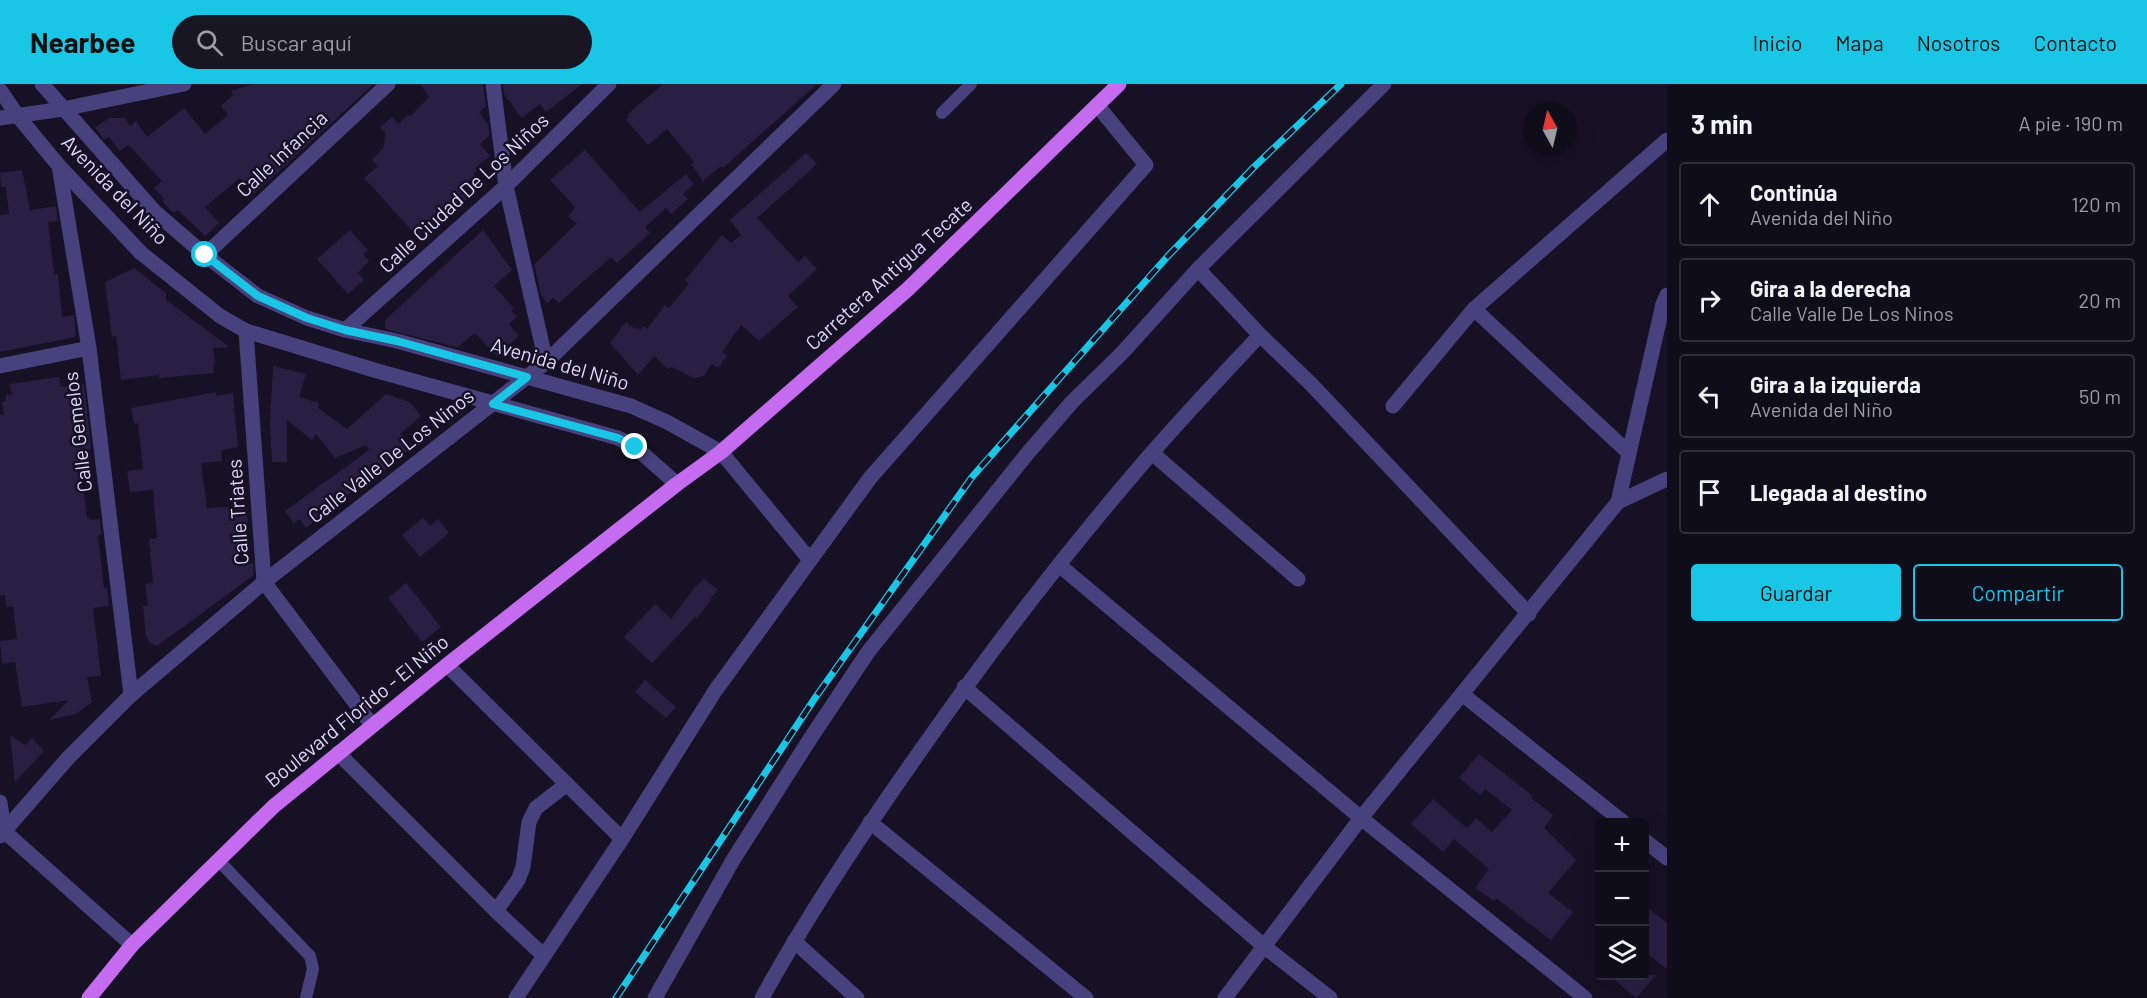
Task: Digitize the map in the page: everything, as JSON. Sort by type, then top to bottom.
[{"type":"main road","name":"Carretera Antigua Tecate","points":[[677,484],[722,452],[908,289],[1119,84]]},
{"type":"main road","name":"Boulevard Florido - El Niño","points":[[89,998],[132,945],[274,806],[447,665],[677,484]]},
{"type":"street","name":"Avenida del Niño","points":[[42,84],[155,212],[258,296],[307,318],[345,330],[397,341],[631,406],[667,422],[722,452]]},
{"type":"street","points":[[0,118],[63,109],[184,84]]},
{"type":"street","name":"Calle Infancia","points":[[205,255],[388,84]]},
{"type":"street","points":[[493,84],[506,186],[546,362]]},
{"type":"street","name":"Calle Ciudad De Los Niños","points":[[345,330],[506,186],[609,84]]},
{"type":"street","name":"Calle Valle De Los Ninos","points":[[2,834],[68,758],[131,694],[264,582],[546,362],[834,84]]},
{"type":"street","points":[[655,998],[733,860],[868,652],[1072,402],[1123,352],[1198,269],[1384,84]]},
{"type":"street","name":"Avenida del Niño","points":[[0,90],[17,115],[59,166],[141,253],[220,316],[246,331],[374,370],[618,438],[635,447],[677,484]]},
{"type":"street","points":[[516,998],[622,839],[715,691],[870,478],[1146,165],[1097,105]]},
{"type":"street","points":[[1393,406],[1474,309],[1667,140]]},
{"type":"street","name":"Calle Gemelos","points":[[59,166],[89,348],[131,694]]},
{"type":"street","points":[[1198,269],[1260,335],[1310,383],[1529,614]]},
{"type":"street","points":[[1225,998],[1361,818],[1618,502],[1663,304],[1667,295]]},
{"type":"street","points":[[1474,309],[1629,453]]},
{"type":"street","name":"Calle Triates","points":[[246,331],[264,582],[372,725]]},
{"type":"street","points":[[762,998],[794,941],[870,822],[964,687],[1059,565],[1152,453],[1260,335]]},
{"type":"street","points":[[0,366],[89,348]]},
{"type":"street","points":[[722,452],[810,560]]},
{"type":"street","points":[[1152,453],[1298,579]]},
{"type":"street","points":[[1618,502],[1667,479]]},
{"type":"street","points":[[1059,565],[1361,818],[1586,998]]},
{"type":"street","points":[[447,665],[622,839]]},
{"type":"street","points":[[964,687],[1265,947],[1330,998]]},
{"type":"street","points":[[1462,694],[1618,818]]},
{"type":"street","points":[[338,753],[543,955]]},
{"type":"street","points":[[496,911],[518,880],[523,867],[529,822],[536,808],[567,784]]},
{"type":"street","points":[[0,802],[2,834],[132,945]]},
{"type":"street","points":[[870,822],[1086,998]]},
{"type":"street","points":[[1649,844],[1667,858]]},
{"type":"street","points":[[794,941],[857,998]]},
{"type":"lane","points":[[942,113],[971,84]]},
{"type":"lane","points":[[218,860],[310,956],[313,969],[306,998]]},
{"type":"building","points":[[254,84],[374,84],[254,194],[240,178],[205,207],[219,223],[205,236],[178,210],[174,213],[162,201],[164,199],[154,188],[162,181],[129,145],[119,151],[109,137],[104,140],[95,127],[110,118],[125,118],[130,126],[136,121],[147,137],[184,108],[205,134],[228,115],[221,106],[233,95],[231,91]]},
{"type":"building","points":[[420,84],[483,84],[486,106],[479,113],[488,124],[490,135],[480,144],[490,156],[475,168],[477,171],[473,174],[475,176],[463,188],[470,196],[454,212],[450,208],[417,236],[364,178],[378,166],[372,160],[384,147],[385,132],[380,127],[392,117],[398,124],[408,115],[410,117],[429,97]]},
{"type":"building","points":[[503,84],[582,84],[546,112],[540,104],[522,118],[504,94]]},
{"type":"building","points":[[663,84],[817,84],[723,168],[721,166],[703,181],[691,164],[694,162],[667,129],[648,145],[626,120],[629,116],[627,115]]},
{"type":"building","points":[[585,150],[640,212],[686,174],[694,184],[683,194],[688,199],[671,214],[666,208],[645,227],[650,233],[617,263],[611,257],[559,303],[553,298],[547,303],[541,295],[534,265],[577,223],[568,217],[575,207],[550,180]]},
{"type":"building","points":[[806,153],[817,164],[757,218],[798,262],[805,256],[817,269],[788,296],[798,307],[759,341],[741,325],[722,352],[727,356],[718,368],[712,364],[704,376],[694,378],[672,367],[668,369],[654,356],[638,375],[610,343],[626,322],[635,329],[637,327],[640,330],[643,326],[647,329],[665,305],[669,308],[689,284],[685,280],[722,235],[731,243],[741,235],[730,220]]},
{"type":"building","points":[[22,170],[30,210],[56,206],[58,221],[48,222],[54,274],[58,274],[62,317],[74,315],[76,337],[0,352],[0,215],[9,214],[6,187],[1,187],[0,173]]},
{"type":"building","points":[[350,230],[368,250],[363,254],[369,261],[358,273],[364,280],[348,294],[317,259]]},
{"type":"building","points":[[483,230],[512,270],[494,286],[514,308],[511,310],[517,317],[509,324],[519,336],[497,356],[475,333],[456,347],[385,329],[385,320]]},
{"type":"building","points":[[134,268],[166,293],[166,300],[229,347],[213,348],[214,373],[159,378],[159,375],[121,380],[116,336],[112,337],[105,282]]},
{"type":"building","points":[[273,366],[306,374],[299,397],[319,403],[318,408],[347,429],[386,394],[410,402],[421,416],[400,434],[412,447],[378,476],[376,473],[306,528],[300,519],[294,523],[285,511],[369,450],[366,445],[335,458],[316,434],[312,440],[287,420],[287,462],[272,462],[270,424]]},
{"type":"building","points":[[59,377],[61,387],[84,384],[91,469],[81,472],[87,518],[100,519],[101,535],[98,535],[104,588],[107,587],[109,606],[93,608],[101,676],[87,677],[92,702],[76,714],[49,720],[69,700],[22,707],[15,662],[2,664],[0,641],[17,639],[13,606],[6,607],[5,595],[0,596],[0,415],[4,415],[2,402],[6,401],[6,395],[12,395],[10,384]]},
{"type":"building","points":[[216,392],[216,396],[233,393],[238,447],[221,450],[222,461],[201,463],[207,508],[246,506],[248,523],[234,524],[238,566],[253,563],[254,575],[157,646],[150,643],[146,636],[143,606],[148,606],[145,584],[153,583],[149,539],[157,538],[153,490],[130,492],[127,471],[143,469],[138,423],[134,424],[131,408]]},
{"type":"building","points":[[423,518],[430,526],[438,519],[449,533],[420,557],[402,535]]},
{"type":"building","points":[[704,579],[718,590],[697,618],[695,617],[652,663],[624,637],[655,604],[671,619],[695,587]]},
{"type":"building","points":[[406,583],[441,627],[422,642],[388,598]]},
{"type":"building","points":[[645,680],[676,707],[666,718],[635,692]]},
{"type":"building","points":[[10,735],[25,745],[32,738],[44,751],[15,782]]},
{"type":"building","points":[[1479,754],[1533,796],[1531,798],[1553,815],[1544,828],[1576,860],[1548,893],[1573,912],[1551,940],[1496,898],[1494,901],[1475,888],[1489,869],[1454,839],[1443,852],[1411,824],[1433,799],[1467,828],[1476,818],[1492,832],[1512,810],[1485,789],[1480,795],[1459,778]]},
{"type":"building","points":[[1649,909],[1667,923],[1667,969],[1649,955]]},
{"type":"building","points":[[1649,975],[1656,975],[1636,998],[1615,980],[1649,980]]},
{"type":"railway","points":[[616,998],[815,698],[972,477],[1167,257],[1254,167],[1341,84]]},
{"type":"route","points":[[205,255],[258,296],[307,318],[527,377],[493,404],[618,438],[635,447]]}]
